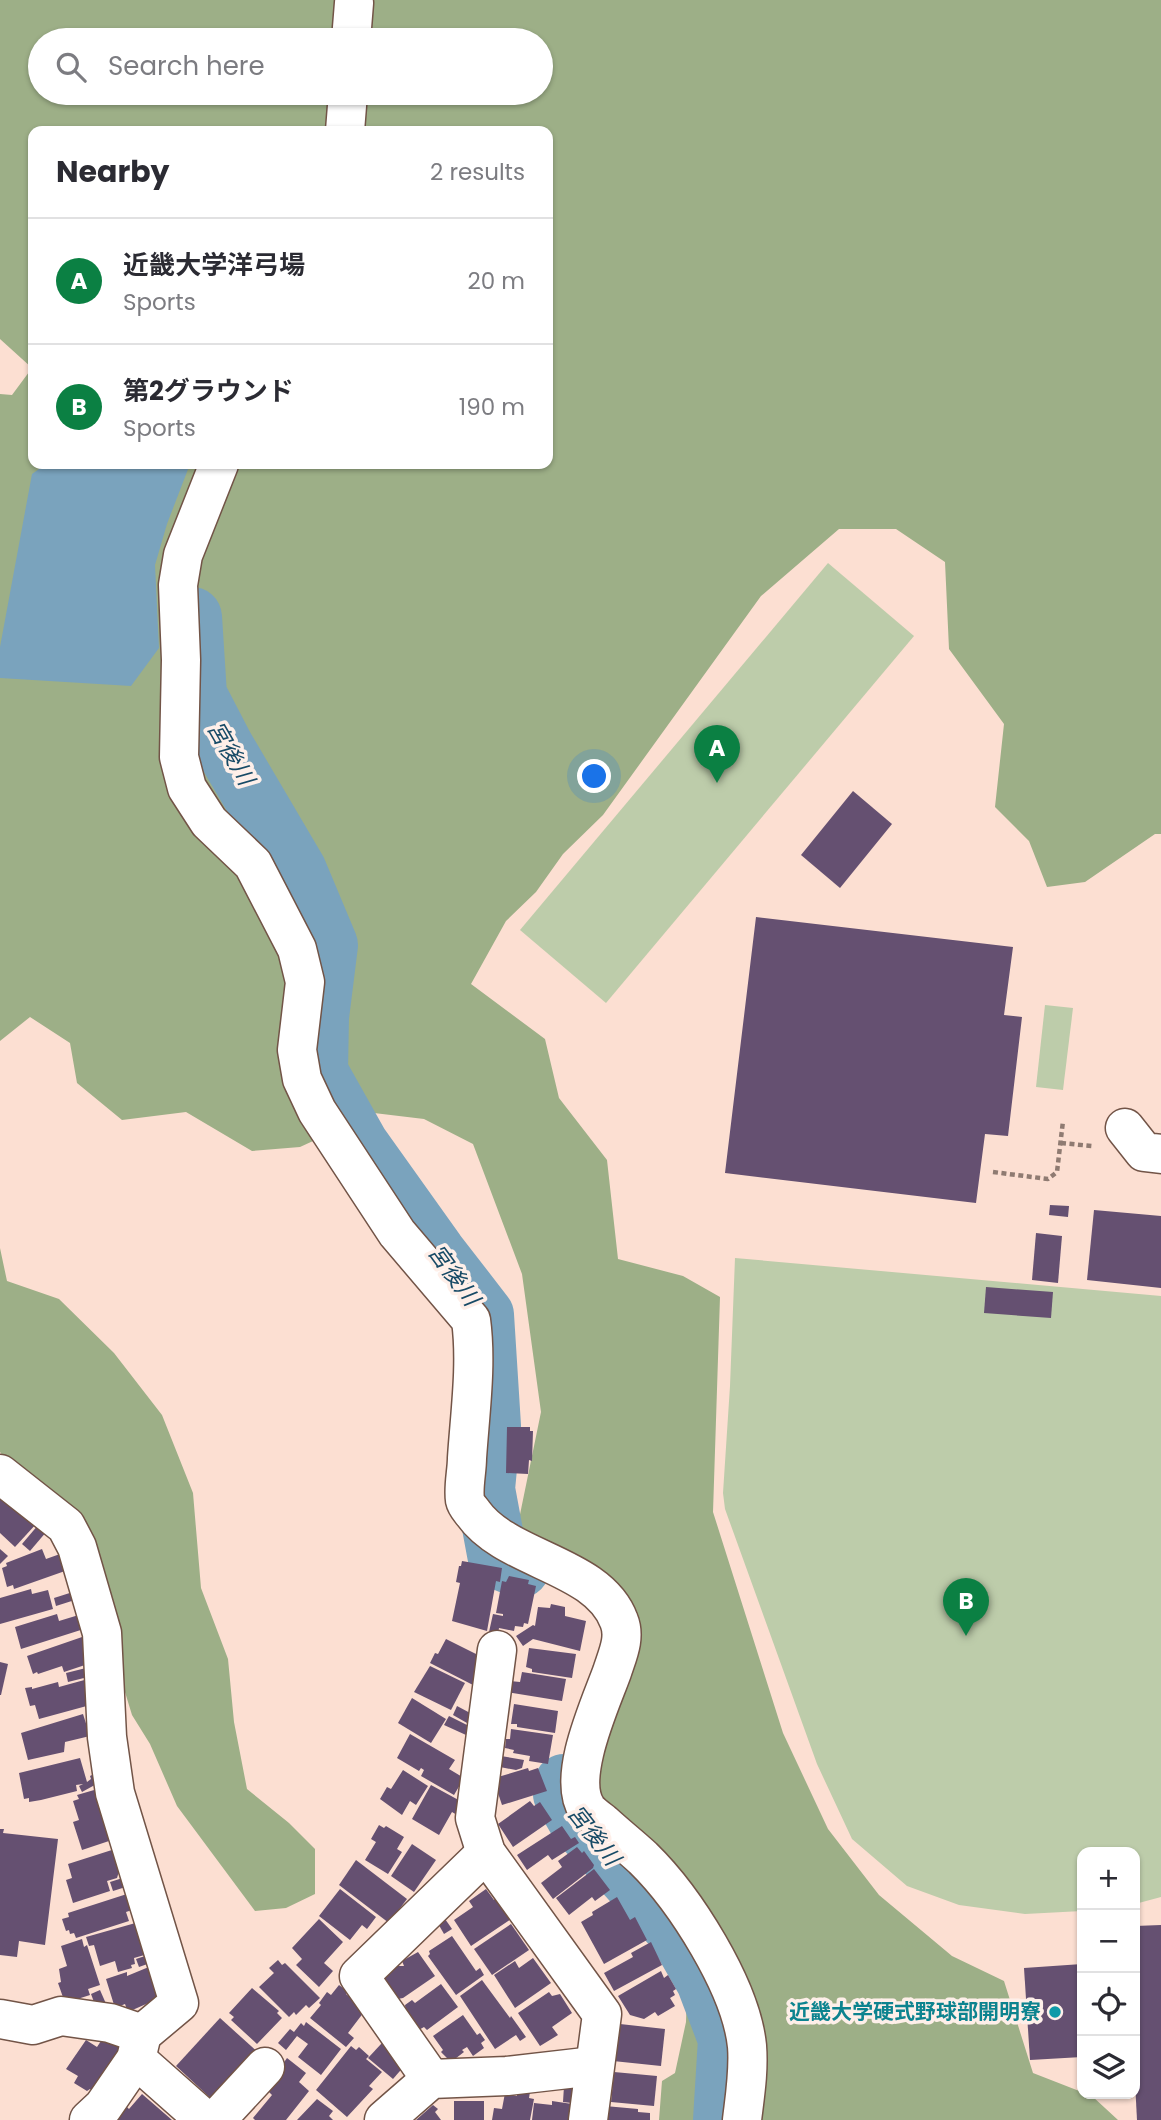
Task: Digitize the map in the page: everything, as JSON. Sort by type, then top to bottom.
[{"type":"street","points":[[352,28],[354,3]]},
{"type":"street","points":[[345,126],[347,105]]},
{"type":"street","points":[[217,469],[183,555],[178,585],[181,660],[179,757],[187,788],[209,822],[253,864],[297,949],[305,982],[297,1050],[302,1080],[317,1111],[397,1233],[471,1320],[471,1404],[465,1502],[480,1523],[508,1543],[577,1576],[607,1600],[620,1622],[621,1645],[593,1725],[583,1760],[579,1788],[587,1810],[644,1859],[663,1882],[697,1928],[724,1974],[738,2009],[747,2044],[747,2081],[742,2120]]},
{"type":"street","points":[[1125,1128],[1144,1152],[1161,1154]]},
{"type":"street","points":[[0,1474],[66,1526],[77,1547],[102,1633],[107,1737],[115,1793],[179,2003],[139,2046],[103,2107],[89,2120]]},
{"type":"street","points":[[497,1650],[475,1818],[486,1853],[602,2014],[588,2120]]},
{"type":"street","points":[[431,2079],[359,1976],[486,1853]]},
{"type":"street","points":[[0,2019],[33,2025],[61,2016],[110,2024],[139,2046],[207,2120],[265,2067]]},
{"type":"street","points":[[384,2120],[431,2079],[507,2076],[594,2066]]},
{"type":"path","points":[[993,1172],[1048,1179],[1057,1172],[1063,1121]]},
{"type":"green space","points":[[0,0],[1161,0],[1161,834],[1155,834],[1085,882],[1047,887],[1029,841],[995,807],[1004,724],[949,649],[945,562],[896,529],[839,529],[761,596],[603,815],[563,854],[536,892],[506,921],[471,984],[545,1039],[559,1098],[607,1160],[618,1259],[683,1276],[720,1297],[713,1512],[783,1733],[828,1829],[879,1895],[952,1956],[1004,1981],[1033,2073],[1077,2090],[1077,2099],[1095,2099],[1118,2120],[752,2120],[758,2048],[594,1798],[591,1782],[635,1649],[517,1529],[541,1412],[522,1274],[473,1144],[424,1119],[374,1113],[300,1147],[252,1151],[186,1112],[122,1120],[77,1083],[70,1043],[30,1017],[0,1041],[0,394],[12,395],[28,373],[28,469],[553,469],[553,126],[28,126],[28,364],[0,339]]},
{"type":"green space","points":[[828,563],[914,636],[606,1003],[520,930]]},
{"type":"green space","points":[[1045,1005],[1073,1008],[1063,1090],[1036,1087]]},
{"type":"green space","points":[[0,1248],[7,1281],[59,1299],[114,1353],[162,1415],[193,1493],[201,1588],[228,1659],[234,1722],[247,1789],[289,1823],[315,1849],[315,1894],[286,1908],[255,1911],[177,1806],[150,1744],[132,1715],[121,1679],[110,1597],[0,1452]]},
{"type":"green space","points":[[735,1258],[1161,1296],[1161,1897],[1140,1903],[1140,1847],[1077,1847],[1077,1911],[1025,1914],[959,1905],[907,1886],[852,1839],[817,1764],[725,1509],[723,1493]]},
{"type":"green space","points":[[687,1989],[699,1989],[716,2024],[722,2101],[718,2120],[659,2120],[662,2081],[675,2073],[686,2022]]},
{"type":"water","points":[[39,469],[188,469],[155,565],[159,648],[131,686],[0,678],[0,647],[32,474]]},
{"type":"building","points":[[853,791],[892,824],[840,888],[801,855]]},
{"type":"building","points":[[756,917],[1013,947],[1004,1015],[1022,1017],[1008,1136],[985,1134],[976,1203],[725,1173]]},
{"type":"building","points":[[1050,1205],[1069,1206],[1068,1217],[1049,1215]]},
{"type":"building","points":[[1094,1210],[1161,1216],[1161,1288],[1087,1280]]},
{"type":"building","points":[[1036,1233],[1062,1236],[1058,1283],[1032,1280]]},
{"type":"building","points":[[986,1287],[1053,1292],[1051,1318],[984,1313]]},
{"type":"building","points":[[507,1427],[530,1427],[530,1431],[533,1431],[532,1461],[529,1460],[528,1474],[506,1473]]},
{"type":"building","points":[[0,1497],[37,1523],[15,1547],[0,1533]]},
{"type":"building","points":[[39,1524],[47,1531],[30,1551],[22,1544]]},
{"type":"building","points":[[0,1549],[8,1556],[0,1564]]},
{"type":"building","points":[[42,1549],[46,1559],[60,1554],[65,1571],[14,1589],[13,1585],[7,1587],[2,1568],[7,1566],[6,1563]]},
{"type":"building","points":[[462,1561],[502,1568],[500,1582],[496,1581],[487,1631],[452,1621],[460,1583],[456,1582]]},
{"type":"building","points":[[509,1576],[529,1580],[528,1584],[536,1586],[528,1624],[524,1623],[523,1627],[515,1626],[514,1631],[499,1628],[498,1634],[489,1632],[493,1614],[503,1616],[496,1613],[502,1581],[506,1582]]},
{"type":"building","points":[[31,1589],[32,1594],[48,1590],[53,1609],[0,1624],[0,1598]]},
{"type":"building","points":[[76,1591],[78,1599],[56,1606],[54,1598]]},
{"type":"building","points":[[551,1604],[565,1607],[565,1616],[586,1621],[580,1651],[533,1639],[523,1646],[516,1636],[535,1626],[538,1607],[550,1608]]},
{"type":"building","points":[[57,1614],[59,1621],[82,1614],[87,1628],[21,1649],[15,1627]]},
{"type":"building","points":[[85,1636],[94,1662],[64,1672],[62,1666],[33,1674],[27,1656]]},
{"type":"building","points":[[446,1639],[480,1656],[473,1685],[430,1663]]},
{"type":"building","points":[[529,1648],[576,1654],[572,1678],[532,1672],[532,1669],[526,1667]]},
{"type":"building","points":[[0,1662],[8,1664],[1,1695],[0,1695]]},
{"type":"building","points":[[430,1666],[465,1683],[451,1710],[414,1692]]},
{"type":"building","points":[[90,1667],[92,1676],[68,1682],[66,1673]]},
{"type":"building","points":[[522,1672],[566,1679],[562,1701],[507,1692],[510,1681],[520,1682]]},
{"type":"building","points":[[88,1679],[94,1704],[39,1719],[35,1705],[30,1706],[25,1688],[32,1689],[58,1682],[59,1687]]},
{"type":"building","points":[[412,1698],[446,1719],[431,1743],[398,1723]]},
{"type":"building","points":[[514,1704],[558,1711],[555,1733],[511,1724]]},
{"type":"building","points":[[457,1706],[472,1714],[467,1723],[453,1715]]},
{"type":"building","points":[[83,1714],[90,1736],[65,1742],[64,1752],[28,1760],[21,1733]]},
{"type":"building","points":[[449,1716],[471,1727],[466,1735],[444,1725]]},
{"type":"building","points":[[511,1729],[553,1735],[548,1764],[529,1761],[530,1756],[513,1753],[514,1750],[505,1748]]},
{"type":"building","points":[[410,1734],[455,1760],[449,1769],[464,1778],[454,1795],[421,1776],[424,1770],[421,1768],[419,1771],[397,1758]]},
{"type":"building","points":[[501,1756],[524,1760],[522,1768],[516,1770],[500,1767]]},
{"type":"building","points":[[80,1758],[87,1782],[91,1779],[90,1776],[98,1772],[102,1781],[82,1792],[79,1786],[83,1784],[76,1785],[77,1791],[29,1802],[29,1798],[24,1799],[19,1773]]},
{"type":"building","points":[[528,1768],[529,1771],[538,1768],[547,1791],[502,1805],[496,1787],[500,1785],[498,1777]]},
{"type":"building","points":[[403,1770],[428,1786],[416,1805],[410,1801],[402,1815],[380,1799],[387,1787],[391,1789]]},
{"type":"building","points":[[431,1785],[464,1803],[457,1815],[452,1812],[439,1835],[412,1819]]},
{"type":"building","points":[[101,1788],[116,1835],[108,1837],[109,1841],[82,1850],[73,1822],[79,1820],[73,1801],[79,1799],[77,1795]]},
{"type":"building","points":[[530,1801],[534,1806],[540,1802],[552,1820],[513,1847],[498,1824]]},
{"type":"building","points":[[379,1825],[384,1828],[386,1826],[404,1837],[397,1849],[402,1852],[388,1874],[365,1860],[376,1842],[371,1839]]},
{"type":"building","points":[[562,1826],[571,1839],[575,1837],[579,1843],[552,1860],[548,1855],[527,1870],[517,1855]]},
{"type":"building","points":[[0,1829],[4,1829],[3,1833],[58,1839],[45,1945],[19,1941],[17,1957],[0,1955]]},
{"type":"building","points":[[412,1844],[436,1860],[414,1892],[391,1876]]},
{"type":"building","points":[[577,1847],[582,1853],[584,1851],[594,1865],[593,1868],[553,1899],[541,1883],[562,1867],[558,1861]]},
{"type":"building","points":[[115,1849],[121,1865],[117,1878],[107,1881],[110,1891],[73,1903],[66,1880],[72,1878],[68,1864]]},
{"type":"building","points":[[356,1860],[407,1899],[389,1923],[339,1885]]},
{"type":"building","points":[[594,1869],[610,1890],[595,1901],[592,1897],[569,1915],[556,1898]]},
{"type":"building","points":[[129,1876],[132,1885],[113,1891],[110,1882]]},
{"type":"building","points":[[340,1889],[376,1917],[367,1929],[362,1925],[350,1940],[319,1916]]},
{"type":"building","points":[[486,1889],[511,1919],[471,1946],[454,1920],[473,1907],[469,1901]]},
{"type":"building","points":[[130,1893],[135,1909],[126,1912],[129,1921],[76,1938],[74,1933],[66,1931],[62,1919],[69,1917],[68,1913]]},
{"type":"building","points":[[617,1897],[630,1920],[635,1917],[647,1940],[604,1964],[581,1922]]},
{"type":"building","points":[[443,1916],[452,1929],[444,1934],[436,1920]]},
{"type":"building","points":[[319,1919],[343,1942],[324,1963],[333,1971],[319,1987],[296,1965],[302,1959],[292,1948]]},
{"type":"building","points":[[139,1922],[148,1954],[134,1958],[135,1964],[131,1965],[132,1968],[118,1972],[115,1961],[100,1966],[94,1945],[89,1946],[86,1937]]},
{"type":"building","points":[[511,1924],[529,1950],[492,1975],[474,1949]]},
{"type":"building","points":[[1161,1925],[1161,2120],[1137,2120],[1136,2099],[1140,2099],[1140,1926]]},
{"type":"building","points":[[452,1936],[476,1971],[480,1968],[484,1975],[456,1995],[428,1956],[429,1951]]},
{"type":"building","points":[[82,1939],[84,1947],[87,1945],[100,1985],[88,1989],[90,1995],[65,2003],[58,1983],[61,1982],[59,1969],[67,1966],[61,1946]]},
{"type":"building","points":[[651,1942],[662,1965],[614,1991],[604,1973],[633,1957],[631,1953]]},
{"type":"building","points":[[418,1952],[435,1976],[403,1998],[392,2000],[382,1976],[398,1966],[404,1966],[402,1961]]},
{"type":"building","points":[[151,1954],[153,1962],[139,1967],[136,1959]]},
{"type":"building","points":[[533,1958],[551,1983],[515,2008],[494,1975],[515,1961],[519,1968]]},
{"type":"building","points":[[278,1960],[282,1965],[285,1963],[320,1998],[309,2008],[306,2005],[296,2015],[294,2012],[289,2017],[259,1987],[274,1973],[269,1968]]},
{"type":"building","points":[[156,1964],[162,1997],[128,2012],[125,2004],[115,2008],[106,1979],[127,1972],[127,1976]]},
{"type":"building","name":"近畿大学硬式野球部開明寮","points":[[1077,1964],[1077,2057],[1030,2060],[1024,1968]]},
{"type":"building","points":[[661,1971],[664,1978],[668,1975],[676,1989],[673,1991],[675,1995],[670,1998],[675,2006],[658,2016],[655,2012],[644,2019],[630,2015],[618,1996]]},
{"type":"building","points":[[482,1980],[526,2037],[520,2041],[516,2035],[495,2049],[460,1996]]},
{"type":"building","points":[[441,1984],[458,2007],[427,2030],[424,2027],[417,2031],[406,2014],[405,2005],[412,2000],[415,2003]]},
{"type":"building","points":[[339,1985],[364,2012],[348,2033],[354,2038],[346,2047],[310,2018],[327,1992],[331,1995]]},
{"type":"building","points":[[252,1988],[279,2011],[277,2013],[282,2018],[257,2044],[231,2020],[234,2017],[229,2013]]},
{"type":"building","points":[[100,1990],[107,2006],[97,2010],[91,1994]]},
{"type":"building","points":[[549,1992],[552,1996],[560,1994],[572,2013],[552,2027],[558,2035],[540,2046],[518,2013]]},
{"type":"building","points":[[463,2015],[477,2035],[480,2033],[485,2040],[481,2043],[484,2048],[473,2056],[467,2047],[451,2062],[441,2052],[443,2050],[433,2036]]},
{"type":"building","points":[[220,2018],[262,2056],[218,2105],[176,2066]]},
{"type":"building","points":[[306,2022],[341,2049],[321,2075],[298,2057],[308,2044],[297,2036],[286,2050],[278,2043],[290,2029],[294,2032],[301,2023],[304,2026]]},
{"type":"building","points":[[620,2024],[665,2029],[661,2066],[613,2061]]},
{"type":"building","points":[[105,2035],[128,2050],[98,2094],[74,2083],[78,2076],[66,2069],[86,2040],[97,2047]]},
{"type":"building","points":[[382,2043],[406,2064],[393,2079],[368,2058]]},
{"type":"building","points":[[351,2046],[356,2050],[359,2047],[369,2056],[366,2059],[382,2072],[369,2086],[373,2089],[347,2117],[316,2090]]},
{"type":"building","points":[[287,2058],[306,2073],[299,2082],[309,2091],[286,2120],[255,2120],[253,2118],[272,2095],[268,2091],[284,2071],[280,2068]]},
{"type":"building","points":[[614,2072],[657,2076],[654,2106],[611,2102]]},
{"type":"building","points":[[564,2086],[574,2087],[572,2103],[563,2102]]},
{"type":"building","points":[[517,2090],[530,2092],[529,2098],[534,2099],[530,2120],[492,2120],[494,2108],[502,2109],[505,2093],[517,2096]]},
{"type":"building","points":[[142,2094],[172,2120],[118,2120],[111,2114],[122,2102],[129,2109]]},
{"type":"building","points":[[317,2099],[333,2111],[329,2116],[333,2120],[297,2120]]},
{"type":"building","points":[[454,2101],[484,2101],[484,2120],[454,2120]]},
{"type":"building","points":[[552,2101],[572,2104],[569,2120],[532,2120],[534,2103],[552,2105]]},
{"type":"building","points":[[433,2105],[438,2109],[435,2112],[441,2120],[416,2120]]},
{"type":"building","points":[[605,2106],[638,2109],[638,2112],[650,2113],[650,2120],[604,2120]]},
{"type":"waterway","name":"宮後川","points":[[192,617],[197,695],[224,747],[297,871],[328,945],[319,1017],[318,1072],[359,1145],[484,1315],[491,1426],[485,1489],[498,1559],[520,1568]]},
{"type":"waterway","name":"宮後川","points":[[564,1784],[563,1794],[579,1822],[678,1932],[706,1981],[728,2039],[723,2120]]},
{"type":"place","name":"近畿大学洋弓場","points":[[717,783]]},
{"type":"place","name":"第2グラウンド","points":[[966,1636]]},
{"type":"place","name":"近畿大学硬式野球部開明寮","points":[[1055,2012]]}]
